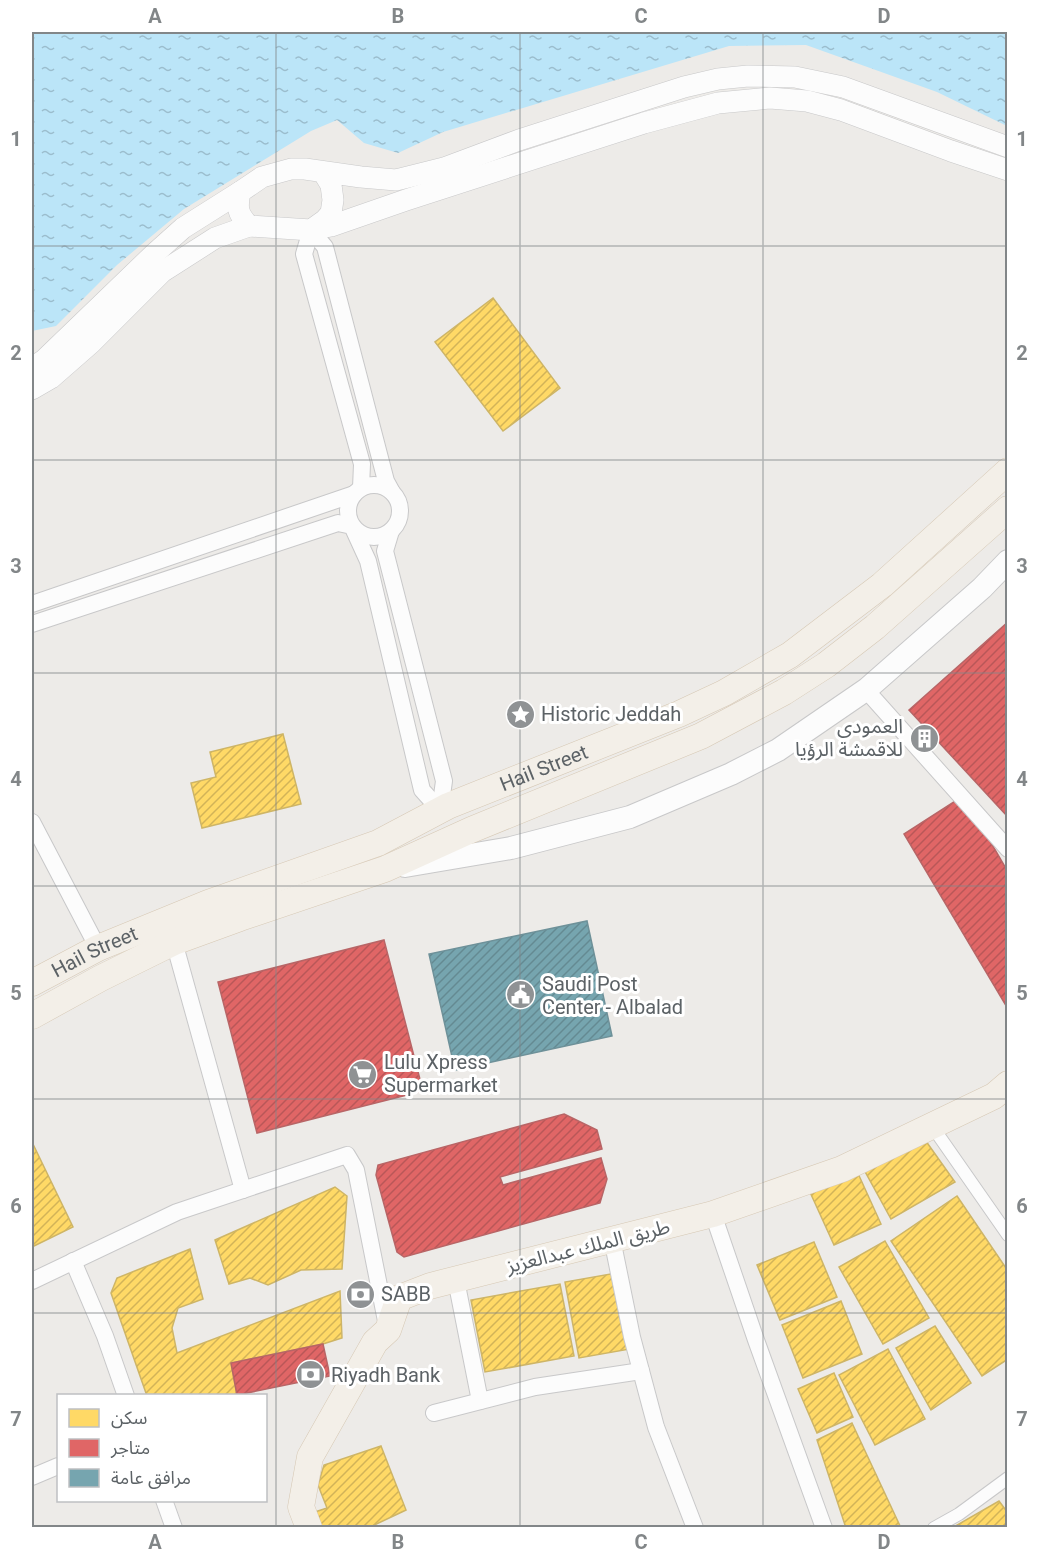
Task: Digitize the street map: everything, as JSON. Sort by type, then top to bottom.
[{"type":"main road","name":"Hail Street","points":[[32,982],[98,948],[208,903],[378,843],[440,810],[679,714],[724,693],[790,655],[882,585],[1008,471]]},
{"type":"main road","name":"Hail Street","points":[[32,1016],[101,978],[174,942],[385,869],[471,830],[701,736],[784,692],[825,665],[875,627],[1008,508]]},
{"type":"main road","points":[[385,869],[512,848],[630,817],[731,774],[778,750],[866,690],[982,588],[1008,561]]},
{"type":"main road","name":"طريق الملك عبدالعزيز","points":[[309,1527],[301,1507],[310,1457],[375,1342],[388,1329],[399,1298],[430,1286],[713,1214],[842,1169],[994,1096],[1008,1084]]},
{"type":"street","points":[[32,368],[44,360],[183,228],[262,177],[291,169],[396,180],[444,168],[519,140],[684,87],[718,79],[748,76],[795,77],[843,87],[1008,147]]},
{"type":"street","points":[[32,388],[51,378],[91,343],[162,272],[215,238],[249,226],[311,230],[331,226],[644,123],[718,103],[770,98],[807,101],[841,110],[1008,170]]},
{"type":"street","points":[[323,172],[331,185],[333,200],[330,213],[325,220],[311,230],[303,254],[362,464],[358,491],[350,501],[348,518],[368,561],[422,790],[440,810]]},
{"type":"street","points":[[240,192],[238,205],[240,216],[249,226]]},
{"type":"street","points":[[311,230],[325,247],[386,481],[400,507],[400,516],[385,551],[444,781],[440,810]]},
{"type":"street","points":[[32,603],[358,491],[368,485],[385,487],[392,492]]},
{"type":"street","points":[[32,624],[338,523],[352,526],[366,537],[384,536],[392,531]]},
{"type":"street","points":[[866,690],[1008,849]]},
{"type":"street","points":[[32,822],[98,948]]},
{"type":"street","points":[[174,942],[243,1190]]},
{"type":"street","points":[[932,1126],[1008,1235]]},
{"type":"street","points":[[32,1281],[177,1212],[347,1155],[356,1170],[388,1329]]},
{"type":"street","points":[[713,1214],[756,1340],[825,1527]]},
{"type":"street","points":[[612,1239],[632,1337],[656,1427],[694,1527]]},
{"type":"street","points":[[73,1261],[105,1336],[126,1394]]},
{"type":"street","points":[[456,1280],[480,1401]]},
{"type":"street","points":[[434,1413],[535,1387],[641,1371]]},
{"type":"street","points":[[32,1477],[57,1466]]},
{"type":"street","points":[[934,1527],[958,1514],[1008,1478]]},
{"type":"street","points":[[165,1502],[174,1527]]},
{"type":"water","points":[[32,32],[1007,32],[1007,126],[937,92],[806,45],[729,46],[443,132],[398,153],[364,143],[337,120],[311,131],[184,209],[117,265],[56,326],[32,331]]},
{"type":"building: سكن","points":[[493,298],[560,388],[503,431],[435,342]]},
{"type":"building: سكن","points":[[283,734],[301,804],[202,828],[191,783],[216,777],[210,752]]},
{"type":"building: سكن","points":[[923,1137],[955,1182],[891,1219],[862,1166]]},
{"type":"building: سكن","points":[[32,1142],[73,1227],[32,1247]]},
{"type":"building: سكن","points":[[856,1169],[881,1224],[834,1245],[809,1190]]},
{"type":"building: سكن","points":[[335,1187],[347,1196],[342,1269],[301,1270],[268,1285],[250,1278],[229,1284],[215,1240]]},
{"type":"building: سكن","points":[[957,1196],[1008,1271],[1008,1359],[982,1376],[891,1241]]},
{"type":"building: سكن","points":[[885,1241],[929,1318],[883,1344],[839,1267]]},
{"type":"building: سكن","points":[[814,1242],[837,1297],[780,1320],[757,1265]]},
{"type":"building: سكن","points":[[190,1249],[203,1299],[178,1308],[172,1328],[177,1353],[340,1291],[342,1338],[231,1363],[237,1394],[146,1394],[111,1293],[117,1278]]},
{"type":"building: سكن","points":[[616,1273],[630,1349],[579,1358],[565,1282]]},
{"type":"building: سكن","points":[[560,1284],[574,1356],[485,1372],[471,1300]]},
{"type":"building: سكن","points":[[841,1301],[862,1354],[803,1378],[782,1325]]},
{"type":"building: سكن","points":[[935,1326],[971,1383],[931,1410],[896,1348]]},
{"type":"building: سكن","points":[[888,1349],[925,1419],[875,1445],[839,1375]]},
{"type":"building: سكن","points":[[834,1373],[853,1417],[817,1433],[798,1389]]},
{"type":"building: سكن","points":[[852,1423],[901,1528],[846,1528],[817,1440]]},
{"type":"building: سكن","points":[[381,1446],[406,1510],[368,1528],[322,1528],[315,1512],[327,1508],[318,1485],[324,1465]]},
{"type":"building: سكن","points":[[999,1501],[1008,1513],[1008,1528],[952,1528]]},
{"type":"building: متاجر","points":[[1008,622],[1008,817],[909,710]]},
{"type":"building: متاجر","name":"العمودي للاقمشة الرؤيا","points":[[922,726],[935,741],[925,749],[912,734]]},
{"type":"building: متاجر","points":[[957,800],[972,810],[1008,872],[1008,1009],[904,834]]},
{"type":"building: متاجر","points":[[384,940],[423,1091],[257,1133],[218,982]]},
{"type":"building: متاجر","points":[[564,1114],[597,1130],[602,1149],[500,1177],[503,1185],[601,1158],[607,1179],[600,1203],[404,1257],[397,1252],[376,1175],[378,1165]]},
{"type":"building: متاجر","points":[[323,1344],[330,1376],[237,1394],[231,1363]]},
{"type":"building: مرافق عامة","name":"Saudi Post Center - Albalad","points":[[587,921],[612,1036],[455,1070],[429,954]]},
{"type":"place","name":"Historic Jeddah","points":[[520,714]]},
{"type":"place","name":"العمودي للاقمشة الرؤيا","points":[[924,738]]},
{"type":"place","name":"Saudi Post Center - Albalad","points":[[521,995]]},
{"type":"place","name":"Lulu Xpress Supermarket","points":[[363,1074]]},
{"type":"place","name":"SABB","points":[[360,1294]]},
{"type":"place","name":"Riyadh Bank","points":[[310,1375]]}]
